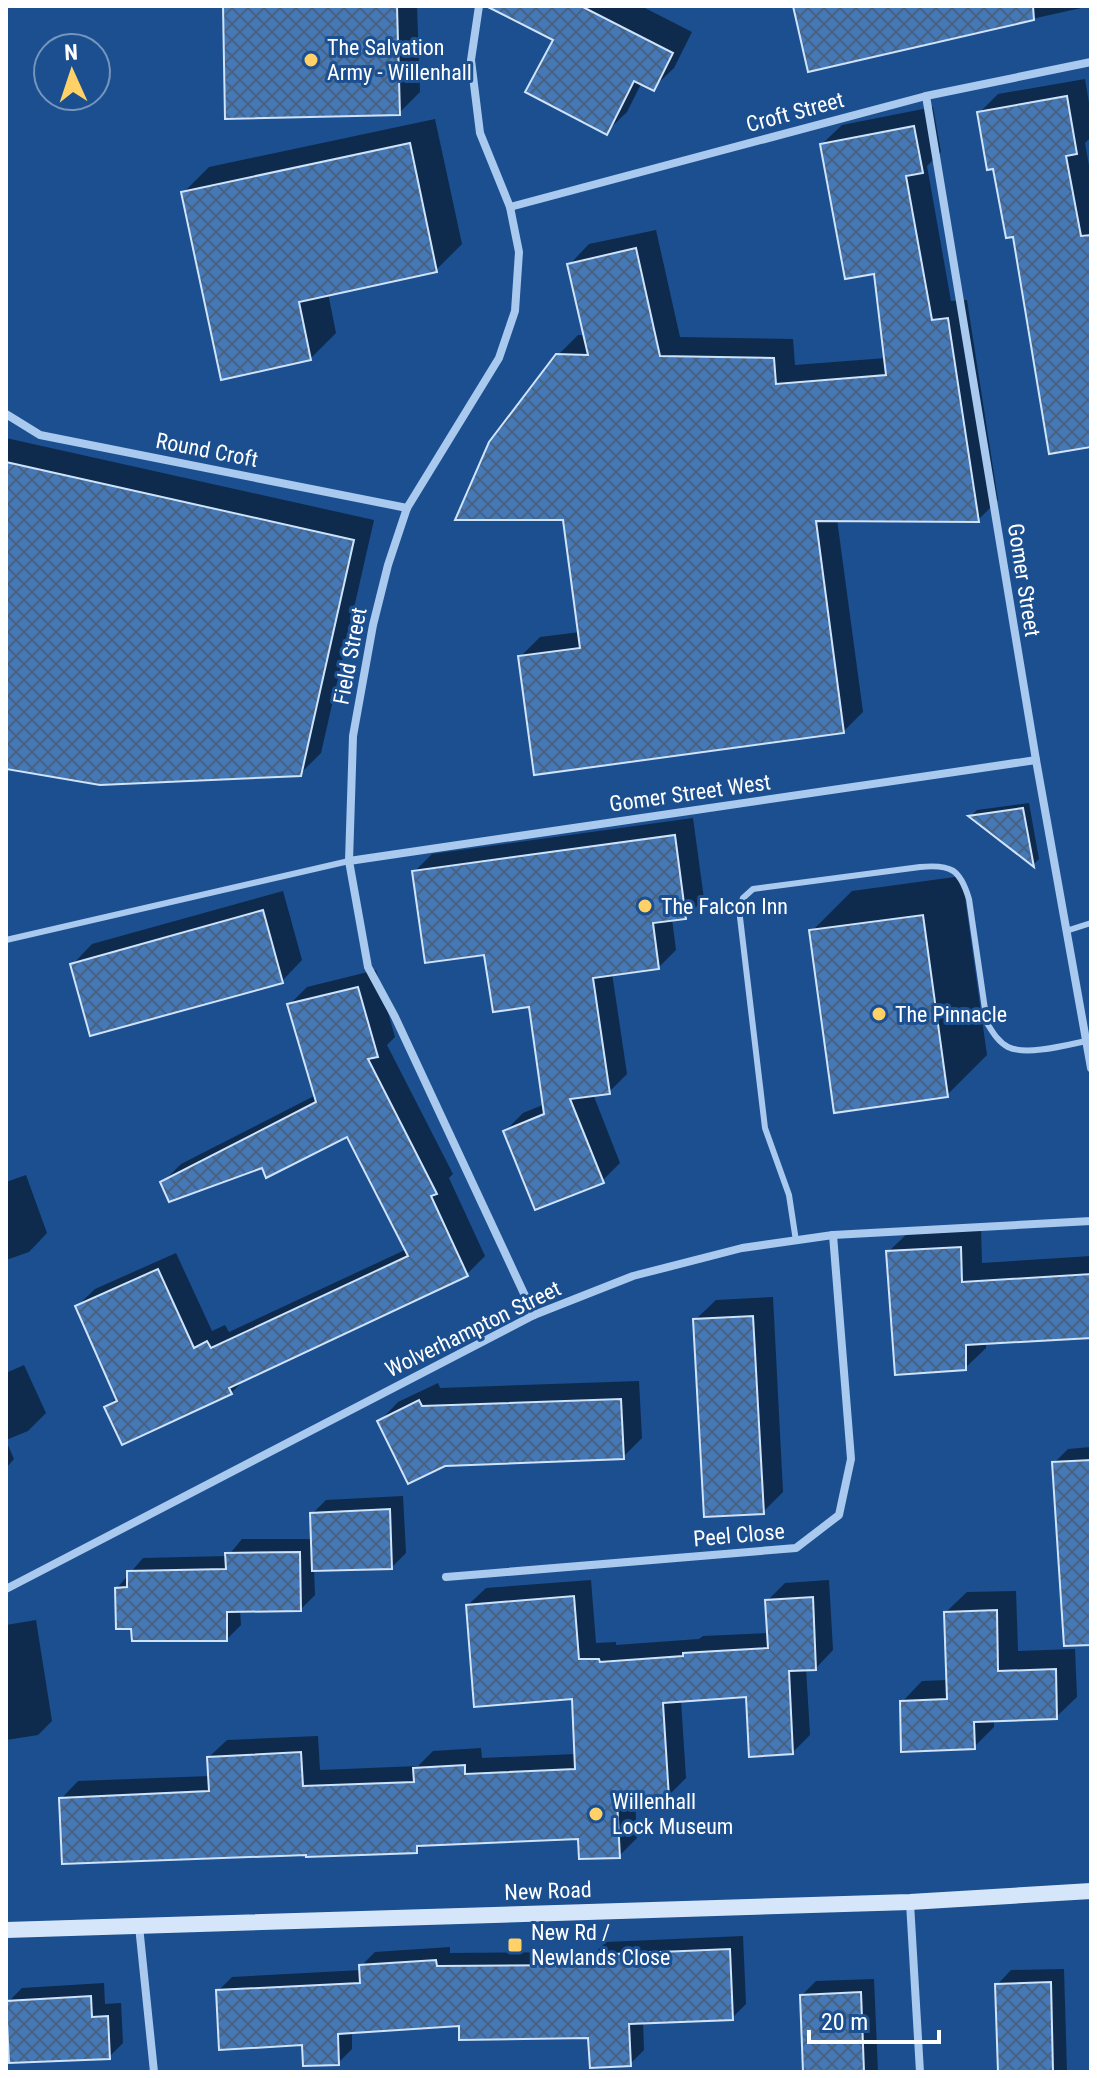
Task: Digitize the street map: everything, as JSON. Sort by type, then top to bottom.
[{"type":"main road","name":"New Road","points":[[6,1930],[910,1902],[1091,1891]]},
{"type":"street","name":"Field Street","points":[[479,6],[471,60],[480,133],[510,207],[519,252],[515,311],[499,358],[407,508],[388,565],[373,625],[353,736],[349,861],[368,967],[395,1017],[534,1315]]},
{"type":"street","name":"Croft Street","points":[[510,207],[926,96],[1091,62]]},
{"type":"street","name":"Gomer Street","points":[[926,96],[1036,760],[1091,1068]]},
{"type":"street","name":"Round Croft","points":[[6,414],[40,435],[407,508]]},
{"type":"street","name":"Gomer Street West","points":[[349,861],[1036,760]]},
{"type":"street","name":"Wolverhampton Street","points":[[6,1589],[534,1315],[633,1276],[742,1248],[833,1235],[1091,1221]]},
{"type":"street","name":"Peel Close","points":[[446,1577],[796,1548],[839,1515],[851,1459],[833,1235]]},
{"type":"street","points":[[910,1902],[920,2072]]},
{"type":"street","points":[[139,1926],[154,2072]]},
{"type":"lane","points":[[6,940],[349,861]]},
{"type":"lane","points":[[796,1241],[789,1195],[765,1128],[739,909],[743,898],[753,889],[920,867],[939,865],[951,868],[964,880],[987,1023],[996,1037],[1010,1048],[1047,1049],[1086,1041]]},
{"type":"lane","points":[[1066,931],[1091,923]]},
{"type":"building","name":"The Salvation Army - Willenhall","points":[[223,6],[397,6],[400,115],[225,119]]},
{"type":"building","points":[[486,6],[581,6],[673,53],[654,91],[634,81],[607,135],[525,92],[553,40]]},
{"type":"building","points":[[793,6],[1033,6],[1034,20],[808,72]]},
{"type":"building","points":[[1067,96],[1077,154],[1066,156],[1081,236],[1091,235],[1091,447],[1049,454],[1013,237],[1006,238],[993,169],[987,170],[977,112]]},
{"type":"building","points":[[914,126],[923,173],[906,176],[932,320],[948,318],[979,522],[816,521],[844,733],[534,775],[518,656],[580,648],[563,520],[455,520],[489,442],[556,354],[588,355],[567,264],[636,248],[660,356],[774,358],[776,384],[886,375],[874,274],[845,279],[820,144]]},
{"type":"building","points":[[410,143],[437,272],[299,302],[311,360],[221,380],[181,192]]},
{"type":"building","points":[[6,462],[354,540],[301,776],[100,785],[6,769]]},
{"type":"building","points":[[1023,808],[1034,867],[968,816]]},
{"type":"building","points":[[675,835],[686,919],[653,923],[659,969],[593,978],[610,1094],[570,1099],[604,1183],[535,1210],[503,1131],[544,1114],[529,1007],[493,1012],[484,955],[425,963],[412,871]]},
{"type":"building","points":[[263,910],[283,983],[90,1036],[70,964]]},
{"type":"building","name":"The Pinnacle","points":[[923,915],[948,1097],[834,1113],[809,930]]},
{"type":"building","points":[[358,987],[378,1057],[368,1059],[437,1194],[431,1196],[468,1276],[229,1388],[232,1394],[122,1445],[104,1407],[117,1401],[75,1306],[158,1269],[194,1348],[207,1341],[211,1348],[408,1256],[347,1137],[266,1178],[262,1168],[169,1202],[160,1182],[316,1102],[287,1004]]},
{"type":"building","points":[[961,1247],[962,1282],[1091,1274],[1091,1338],[966,1345],[966,1370],[895,1375],[886,1251]]},
{"type":"building","points":[[753,1316],[764,1514],[704,1517],[693,1319]]},
{"type":"building","points":[[621,1399],[624,1459],[445,1466],[408,1484],[377,1421],[419,1400],[422,1406]]},
{"type":"building","points":[[1091,1460],[1091,1645],[1064,1646],[1052,1462]]},
{"type":"building","points":[[390,1509],[392,1569],[312,1571],[310,1513]]},
{"type":"building","points":[[300,1552],[301,1611],[227,1612],[227,1641],[132,1641],[131,1629],[116,1629],[115,1588],[127,1587],[127,1571],[226,1569],[225,1553]]},
{"type":"building","points":[[574,1596],[579,1659],[599,1659],[600,1662],[768,1648],[765,1600],[813,1597],[816,1670],[789,1671],[793,1754],[749,1757],[746,1697],[663,1703],[669,1798],[617,1800],[620,1858],[579,1859],[578,1839],[417,1846],[417,1853],[62,1864],[59,1798],[209,1791],[207,1757],[301,1752],[303,1786],[414,1782],[413,1768],[465,1765],[465,1774],[575,1769],[572,1699],[474,1707],[466,1605]]},
{"type":"building","points":[[997,1610],[998,1671],[1056,1669],[1057,1719],[974,1722],[975,1749],[901,1752],[900,1701],[947,1699],[944,1612]]},
{"type":"building","points":[[730,1949],[733,2020],[629,2024],[631,2066],[590,2068],[588,2038],[459,2040],[459,2026],[338,2034],[339,2065],[303,2066],[302,2045],[219,2050],[216,1990],[360,1983],[359,1965],[436,1960],[437,1966],[590,1965],[590,1955]]},
{"type":"building","points":[[1051,1982],[1053,2072],[998,2072],[995,1984]]},
{"type":"building","points":[[861,1992],[864,2072],[803,2072],[800,1995]]},
{"type":"building","points":[[91,1996],[92,2017],[108,2016],[110,2059],[9,2063],[6,2001]]},
{"type":"place","name":"The Salvation Army - Willenhall","points":[[311,60]]},
{"type":"place","name":"The Falcon Inn","points":[[645,906]]},
{"type":"place","name":"The Pinnacle","points":[[879,1014]]},
{"type":"place","name":"Willenhall Lock Museum","points":[[596,1814]]},
{"type":"place","name":"New Rd / Newlands Close","points":[[515,1945]]}]
